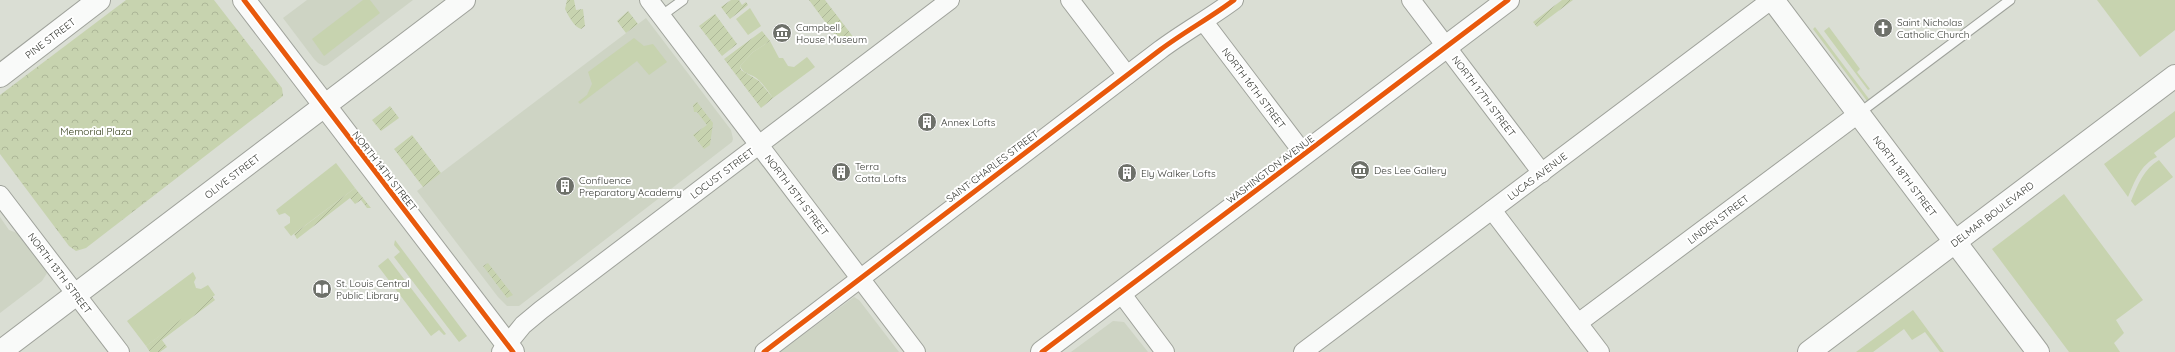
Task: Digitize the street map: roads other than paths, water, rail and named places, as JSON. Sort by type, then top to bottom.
[{"type":"main road","name":"PINE STREET","points":[[0,76],[99,0]]},
{"type":"main road","name":"NORTH 14TH STREET","points":[[244,0],[507,349]]},
{"type":"main road","name":"OLIVE STREET","points":[[0,352],[464,0]]},
{"type":"main road","name":"WASHINGTON AVENUE","points":[[1042,352],[1508,0]]},
{"type":"main road","name":"NORTH 18TH STREET","points":[[1772,0],[2038,352]]},
{"type":"main road","name":"DELMAR BOULEVARD","points":[[1809,352],[2175,76]]},
{"type":"street","name":"NORTH 15TH STREET","points":[[649,0],[916,352]]},
{"type":"street","name":"LOCUST STREET","points":[[507,349],[523,325],[541,310],[950,0]]},
{"type":"street","points":[[1070,0],[1127,75]]},
{"type":"street","name":"SAINT CHARLES STREET","points":[[764,352],[1178,36],[1204,22],[1234,0]]},
{"type":"street","name":"NORTH 17TH STREET","points":[[1411,0],[1542,173]]},
{"type":"street","name":"LUCAS AVENUE","points":[[1303,352],[1772,0]]},
{"type":"street","name":"NORTH 16TH STREET","points":[[1204,22],[1304,154]]},
{"type":"street","name":"LINDEN STREET","points":[[1578,323],[1858,114]]},
{"type":"street","name":"NORTH 13TH STREET","points":[[0,195],[120,352]]},
{"type":"street","points":[[1492,210],[1600,352]]},
{"type":"street","points":[[1121,293],[1165,352]]},
{"type":"lane","points":[[661,16],[683,0]]},
{"type":"lane","points":[[1858,114],[2010,0]]},
{"type":"place","name":"Saint Nicholas Catholic Church","points":[[1883,28]]},
{"type":"place","name":"Campbell House Museum","points":[[782,33]]},
{"type":"place","name":"Annex Lofts","points":[[927,122]]},
{"type":"place","name":"Des Lee Gallery","points":[[1360,170]]},
{"type":"place","name":"Terra Cotta Lofts","points":[[841,172]]},
{"type":"place","name":"Ely Walker Lofts","points":[[1127,173]]},
{"type":"place","name":"Confluence Preparatory Academy","points":[[565,186]]},
{"type":"place","name":"St. Louis Central Public Library","points":[[322,289]]},
{"type":"park label","name":"Memorial Plaza","points":[[96,131]]}]
